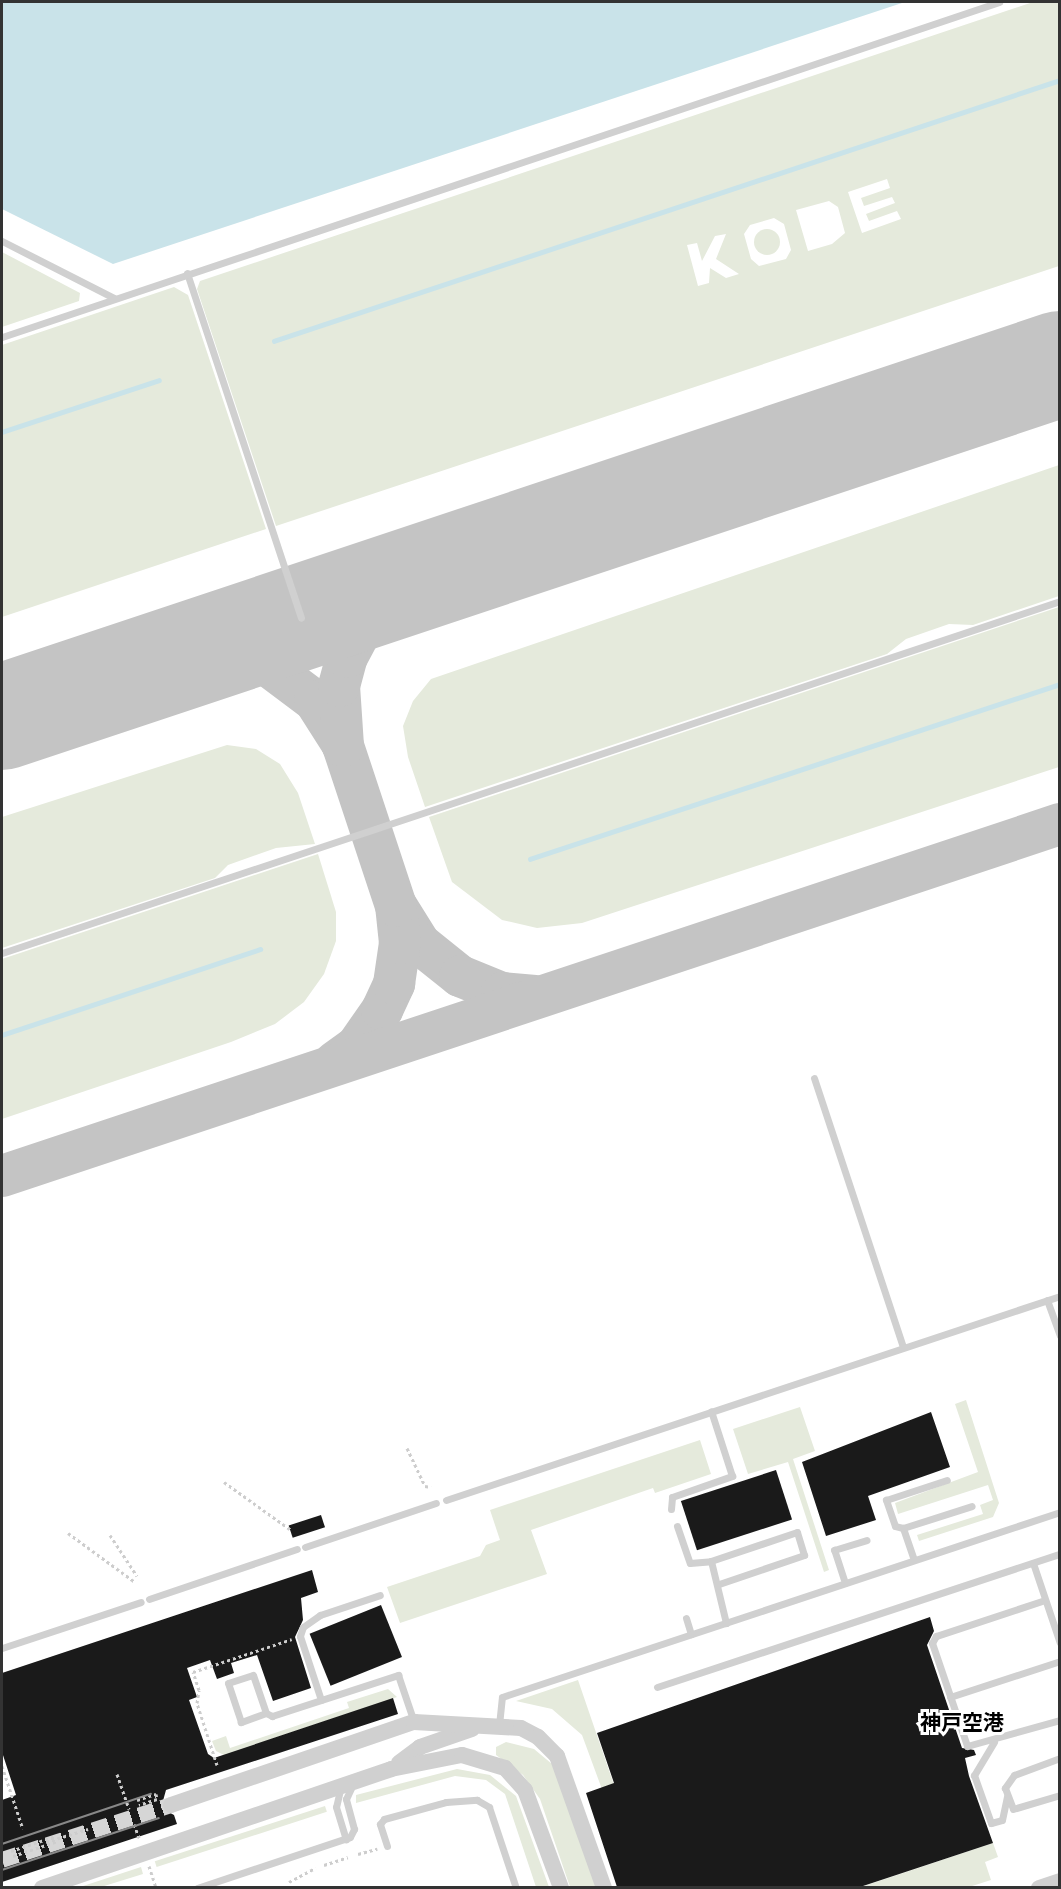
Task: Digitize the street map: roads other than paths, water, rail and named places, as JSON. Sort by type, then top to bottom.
[{"type":"street","points":[[163,1802],[414,1722],[492,1725],[538,1737],[557,1756],[604,1887]]},
{"type":"street","points":[[391,1769],[420,1748],[492,1725]]},
{"type":"street","points":[[42,1887],[391,1769],[462,1755],[505,1768],[533,1805],[561,1887]]},
{"type":"street","points":[[1039,1887],[1059,1881]]},
{"type":"lane","points":[[2,337],[999,2]]},
{"type":"lane","points":[[2,241],[114,298]]},
{"type":"lane","points":[[187,273],[301,618]]},
{"type":"lane","points":[[2,953],[1059,601]]},
{"type":"lane","points":[[814,1078],[903,1347]]},
{"type":"lane","points":[[446,1500],[1059,1296]]},
{"type":"lane","points":[[1047,1300],[1059,1336]]},
{"type":"lane","points":[[672,1509],[672,1497],[732,1476],[711,1412]]},
{"type":"lane","points":[[947,1480],[886,1500],[895,1526],[903,1528],[972,1506]]},
{"type":"lane","points":[[305,1547],[436,1503]]},
{"type":"lane","points":[[492,1725],[502,1697],[1059,1512]]},
{"type":"lane","points":[[678,1526],[690,1563],[711,1561],[797,1532],[804,1555],[719,1584]]},
{"type":"lane","points":[[903,1528],[914,1560]]},
{"type":"lane","points":[[845,1583],[834,1550],[866,1540]]},
{"type":"lane","points":[[149,1599],[297,1549]]},
{"type":"lane","points":[[657,1687],[1059,1554]]},
{"type":"lane","points":[[711,1561],[719,1584],[726,1623]]},
{"type":"lane","points":[[1033,1563],[1059,1643]]},
{"type":"lane","points":[[321,1700],[300,1636],[303,1627],[320,1615],[380,1595]]},
{"type":"lane","points":[[1045,1600],[933,1638],[967,1746],[996,1741],[1059,1720]]},
{"type":"lane","points":[[2,1648],[141,1602]]},
{"type":"lane","points":[[686,1618],[691,1635]]},
{"type":"lane","points":[[950,1697],[1059,1660]]},
{"type":"lane","points":[[266,1713],[241,1722],[228,1683],[253,1675],[266,1713],[272,1716],[398,1675],[414,1722]]},
{"type":"lane","points":[[996,1741],[974,1774],[991,1824],[1002,1820],[1007,1796],[1006,1784],[1014,1775],[1059,1758]]},
{"type":"lane","points":[[346,1839],[336,1807],[353,1782]]},
{"type":"lane","points":[[202,1887],[346,1839],[354,1829],[346,1799],[353,1782]]},
{"type":"lane","points":[[1007,1796],[1017,1809],[1059,1795]]},
{"type":"lane","points":[[387,1846],[380,1824],[384,1819],[446,1802],[477,1800],[489,1807],[516,1887]]},
{"type":"water","points":[[2,2],[905,2],[113,264],[2,209]]},
{"type":"waterway","points":[[274,341],[1060,80]]},
{"type":"waterway","points":[[2,432],[159,380]]},
{"type":"waterway","points":[[530,859],[1060,684]]},
{"type":"waterway","points":[[2,1035],[260,949]]},
{"type":"tunnel","points":[[2,1860],[171,1805]]},
{"type":"tram line","points":[[2,1844],[151,1794]]},
{"type":"tram line","points":[[2,1870],[159,1818]]},
{"type":"district","name":"神戸空港","points":[[962,1723]]}]
